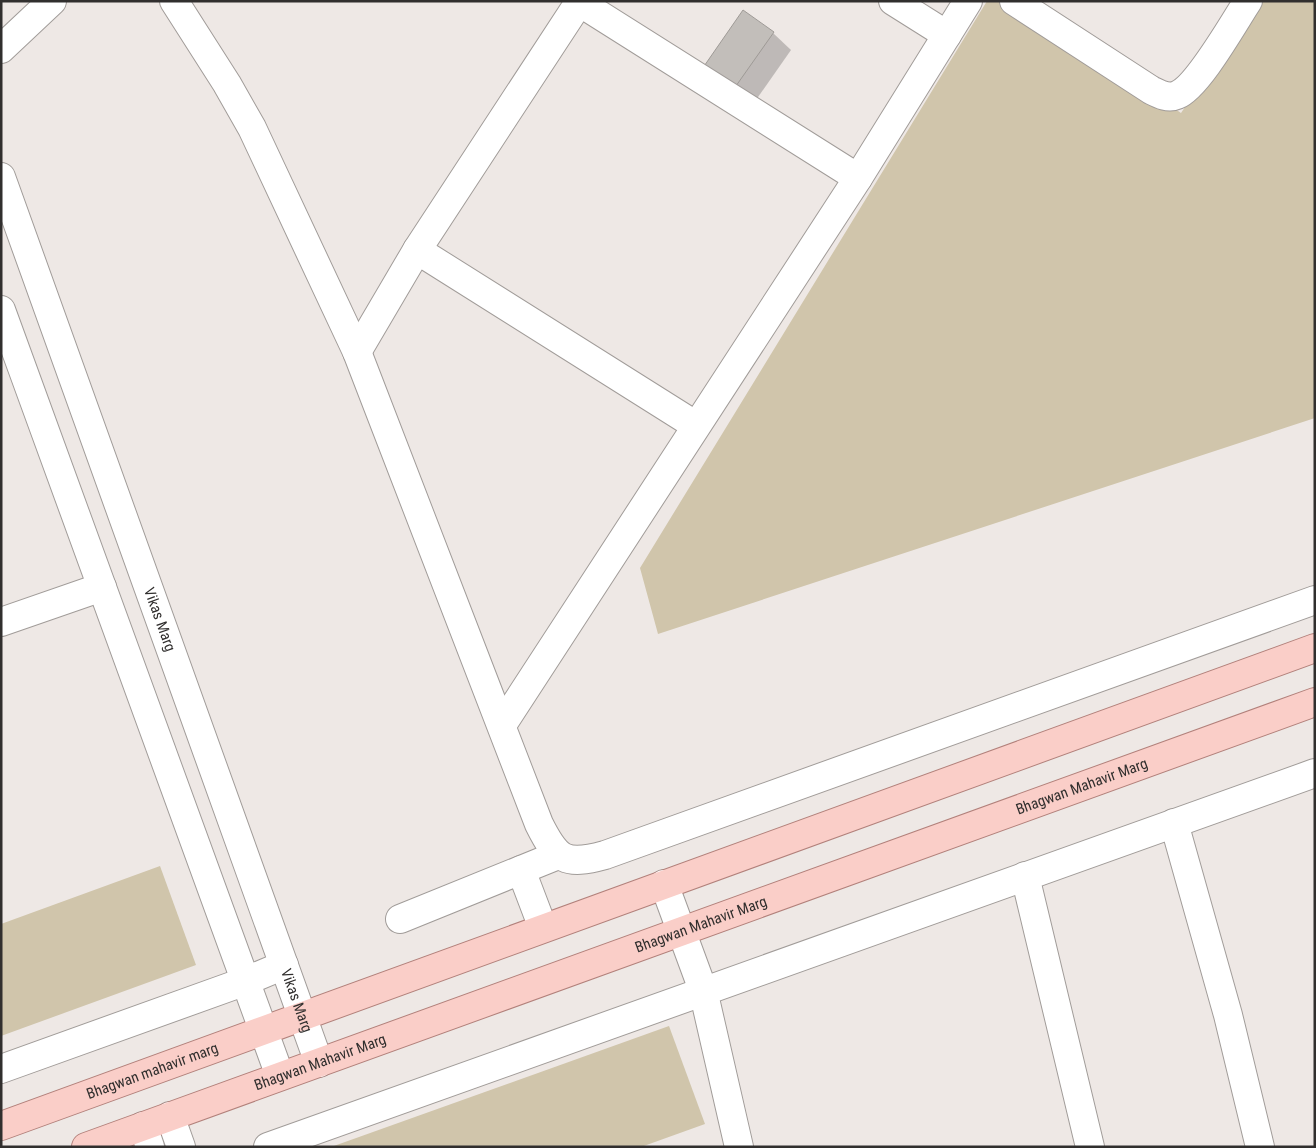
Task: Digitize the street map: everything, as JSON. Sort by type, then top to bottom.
[{"type":"main road","points":[[303,1016],[1315,648]]},
{"type":"main road","name":"Bhagwan Mahavir Marg","points":[[86,1147],[146,1136],[170,1116],[1315,702]]},
{"type":"main road","name":"Bhagwan mahavir marg","points":[[1,1126],[303,1016]]},
{"type":"street","points":[[1,48],[52,1]]},
{"type":"street","points":[[357,352],[418,250],[580,1],[858,178]]},
{"type":"street","points":[[894,1],[947,35]]},
{"type":"street","points":[[502,725],[695,424],[858,178],[968,1]]},
{"type":"street","points":[[1014,1],[1151,90],[1165,96],[1177,95],[1192,84],[1248,1]]},
{"type":"street","points":[[184,4],[252,128],[357,352],[502,725],[538,824],[558,855],[569,859],[586,860],[605,854],[1315,600]]},
{"type":"street","name":"Vikas Marg","points":[[1,177],[319,1063]]},
{"type":"street","points":[[418,250],[695,424]]},
{"type":"street","points":[[1,310],[280,1076]]},
{"type":"street","points":[[1,622],[102,588]]},
{"type":"street","points":[[268,1147],[703,990],[1315,773]]},
{"type":"street","points":[[1174,823],[1228,1015],[1260,1147]]},
{"type":"street","points":[[400,919],[558,855]]},
{"type":"street","points":[[521,870],[543,928]]},
{"type":"street","points":[[1025,876],[1090,1147]]},
{"type":"street","points":[[664,884],[703,990],[740,1147]]},
{"type":"street","points":[[1,1069],[246,982],[284,965]]},
{"type":"street","points":[[170,1116],[181,1147]]},
{"type":"shaded area","points":[[987,1],[1014,1],[1181,113],[1256,1],[1315,1],[1315,418],[658,634],[640,568]]},
{"type":"shaded area","points":[[160,866],[196,965],[1,1036],[1,924]]},
{"type":"shaded area","points":[[669,1026],[705,1124],[641,1147],[331,1147]]},
{"type":"building","points":[[743,10],[774,32],[731,93],[700,72]]}]
